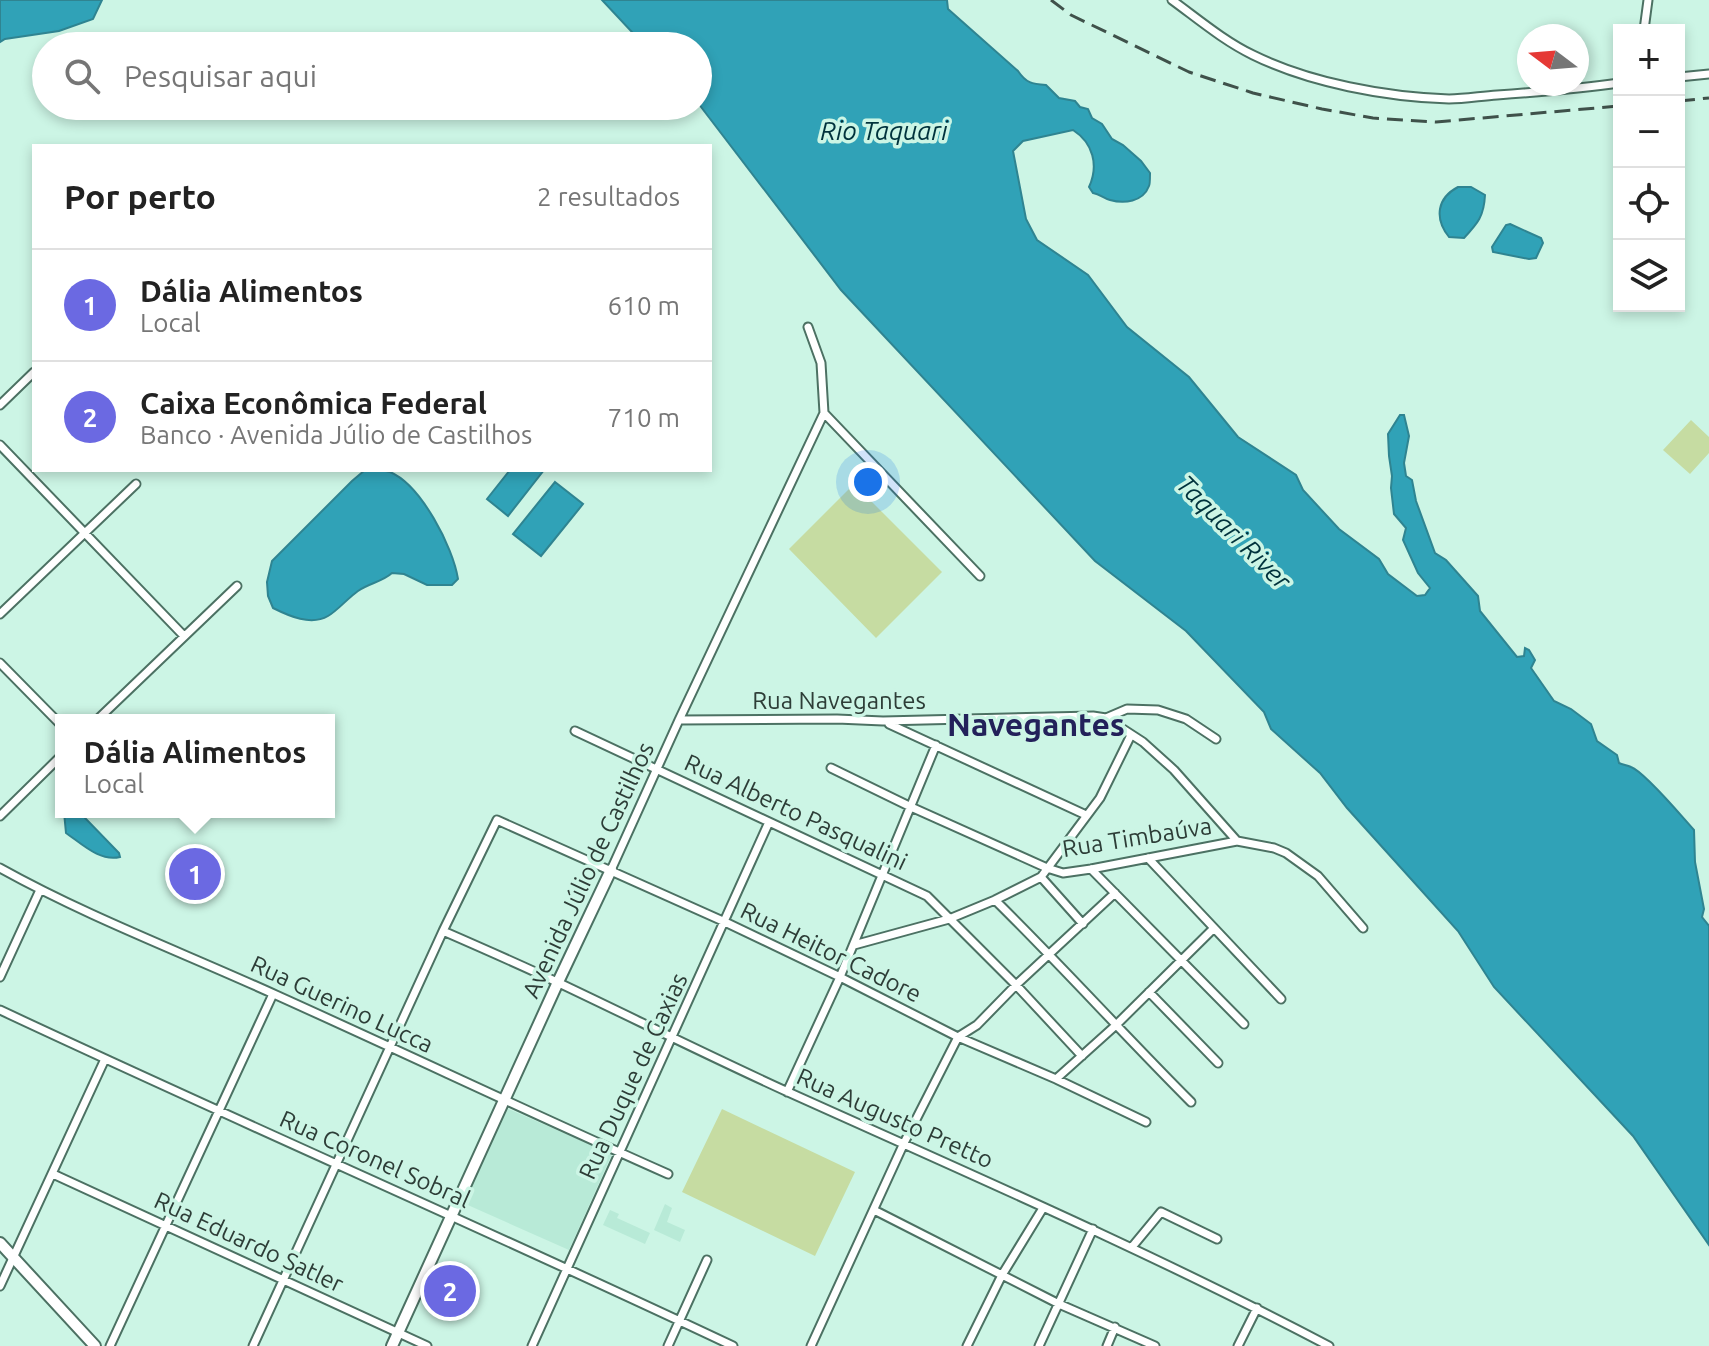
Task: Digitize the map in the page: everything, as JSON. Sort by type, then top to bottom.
[{"type":"street","points":[[1172,0],[1251,54],[1283,68],[1315,79],[1401,96],[1451,99],[1613,84]]},
{"type":"street","points":[[1645,24],[1648,0]]},
{"type":"street","points":[[1685,76],[1709,74]]},
{"type":"street","points":[[808,327],[821,363],[824,413],[980,576]]},
{"type":"street","points":[[0,405],[32,374]]},
{"type":"street","name":"Avenida Júlio de Castilhos","points":[[392,1346],[679,720],[824,413]]},
{"type":"street","points":[[0,445],[184,636]]},
{"type":"street","points":[[0,614],[136,484]]},
{"type":"street","points":[[103,714],[237,586]]},
{"type":"street","points":[[0,663],[55,719]]},
{"type":"street","name":"Rua Navegantes","points":[[679,720],[1106,718],[1127,709],[1158,710],[1186,719],[1216,739]]},
{"type":"street","points":[[1106,718],[1143,742],[1174,770],[1237,841]]},
{"type":"street","points":[[883,721],[1086,815]]},
{"type":"street","name":"Rua Alberto Pasqualini","points":[[575,731],[927,896],[1082,1056]]},
{"type":"street","points":[[831,768],[1047,868],[1100,798],[1131,735]]},
{"type":"street","points":[[787,1092],[854,945],[936,745]]},
{"type":"street","points":[[0,816],[55,762]]},
{"type":"street","name":"Rua Heitor Cadore","points":[[443,931],[497,820],[725,922],[958,1037],[1146,1122]]},
{"type":"street","name":"Rua Duque de Caxias","points":[[532,1346],[769,822]]},
{"type":"street","name":"Rua Timbaúva","points":[[854,945],[949,919],[1041,877],[1047,868],[1063,873],[1237,841],[1286,853],[1318,876],[1363,928]]},
{"type":"street","points":[[1148,858],[1281,999]]},
{"type":"street","name":"Rua Guerino Lucca","points":[[0,868],[40,890],[668,1174]]},
{"type":"street","points":[[1091,869],[1244,1024]]},
{"type":"street","points":[[1041,877],[1083,924]]},
{"type":"street","points":[[0,977],[40,890]]},
{"type":"street","points":[[811,1346],[904,1143],[958,1037],[977,1025],[1115,893]]},
{"type":"street","points":[[995,900],[1191,1102]]},
{"type":"street","points":[[1056,1079],[1115,1026],[1213,929]]},
{"type":"street","points":[[253,1346],[443,931]]},
{"type":"street","name":"Rua Augusto Pretto","points":[[443,931],[558,982],[787,1092],[1132,1247],[1329,1346]]},
{"type":"street","points":[[1149,992],[1218,1063]]},
{"type":"street","points":[[110,1346],[273,994]]},
{"type":"street","name":"Rua Coronel Sobral","points":[[0,1010],[733,1346]]},
{"type":"street","points":[[0,1286],[105,1059]]},
{"type":"street","name":"Rua Eduardo Satler","points":[[53,1174],[427,1346]]},
{"type":"street","points":[[967,1346],[1002,1275],[1043,1208]]},
{"type":"street","points":[[874,1210],[1059,1304],[1155,1346]]},
{"type":"street","points":[[1132,1247],[1161,1212],[1217,1239]]},
{"type":"street","points":[[1039,1346],[1093,1229]]},
{"type":"street","points":[[0,1243],[95,1346]]},
{"type":"street","points":[[668,1346],[707,1260]]},
{"type":"street","points":[[1238,1346],[1257,1308]]},
{"type":"street","points":[[1107,1346],[1115,1327]]},
{"type":"shaded area","points":[[1691,420],[1709,437],[1709,453],[1690,474],[1663,450]]},
{"type":"shaded area","points":[[854,484],[942,572],[876,638],[789,549]]},
{"type":"shaded area","points":[[504,1107],[612,1154],[569,1250],[461,1202]]},
{"type":"shaded area","points":[[722,1109],[855,1172],[815,1256],[682,1192]]},
{"type":"shaded area","points":[[665,1204],[672,1208],[667,1222],[685,1230],[680,1242],[654,1230]]},
{"type":"shaded area","points":[[610,1210],[619,1214],[617,1218],[650,1233],[645,1244],[603,1225]]},
{"type":"water","points":[[0,0],[102,0],[93,19],[59,31],[32,32],[32,35],[0,42]]},
{"type":"water","name":"Rio Taquari","points":[[602,0],[947,0],[948,9],[1024,78],[1046,85],[1059,98],[1075,101],[1080,107],[1088,109],[1092,118],[1102,124],[1112,139],[1141,161],[1150,173],[1149,185],[1138,199],[1127,202],[1110,200],[1093,193],[1089,187],[1094,171],[1092,155],[1085,141],[1073,130],[1023,141],[1013,151],[1026,219],[1037,240],[1088,275],[1127,327],[1189,377],[1238,437],[1296,475],[1303,490],[1339,529],[1379,559],[1388,574],[1417,596],[1425,595],[1430,588],[1418,573],[1403,540],[1406,528],[1394,514],[1391,488],[1388,434],[1400,415],[1404,415],[1409,436],[1404,463],[1406,476],[1412,480],[1416,501],[1435,553],[1446,560],[1478,596],[1480,611],[1517,657],[1524,656],[1525,648],[1529,650],[1535,660],[1531,668],[1554,701],[1591,724],[1597,741],[1617,755],[1619,763],[1645,777],[1694,830],[1695,862],[1704,909],[1702,917],[1709,926],[1709,1245],[1633,1136],[1494,987],[1458,931],[1347,808],[1320,773],[1271,729],[1264,712],[1186,631],[1095,561],[841,290],[711,120],[712,32],[632,32]]},
{"type":"water","points":[[1458,187],[1471,187],[1485,195],[1479,219],[1464,238],[1449,237],[1440,216],[1442,203]]},
{"type":"water","points":[[1506,225],[1541,238],[1543,243],[1536,258],[1493,252],[1492,247]]},
{"type":"water","points":[[363,472],[390,472],[402,479],[434,518],[450,551],[458,579],[452,585],[427,585],[404,574],[392,573],[358,591],[321,619],[293,617],[273,608],[267,582],[272,561]]},
{"type":"water","points":[[508,472],[542,472],[508,516],[487,499]]},
{"type":"water","points":[[555,482],[583,504],[541,556],[513,534]]},
{"type":"water","points":[[65,818],[85,818],[120,857],[98,855],[66,833]]},
{"type":"railway","points":[[1051,0],[1071,15],[1189,72],[1253,93],[1322,109],[1373,118],[1436,122],[1613,107]]},
{"type":"railway","points":[[1685,100],[1709,98]]},
{"type":"place","name":"Dália Alimentos","points":[[195,874]]},
{"type":"place","name":"Caixa Econômica Federal","points":[[450,1291]]},
{"type":"district","name":"Navegantes","points":[[1036,724]]},
{"type":"water label","name":"Taquari River","points":[[1234,532]]}]
